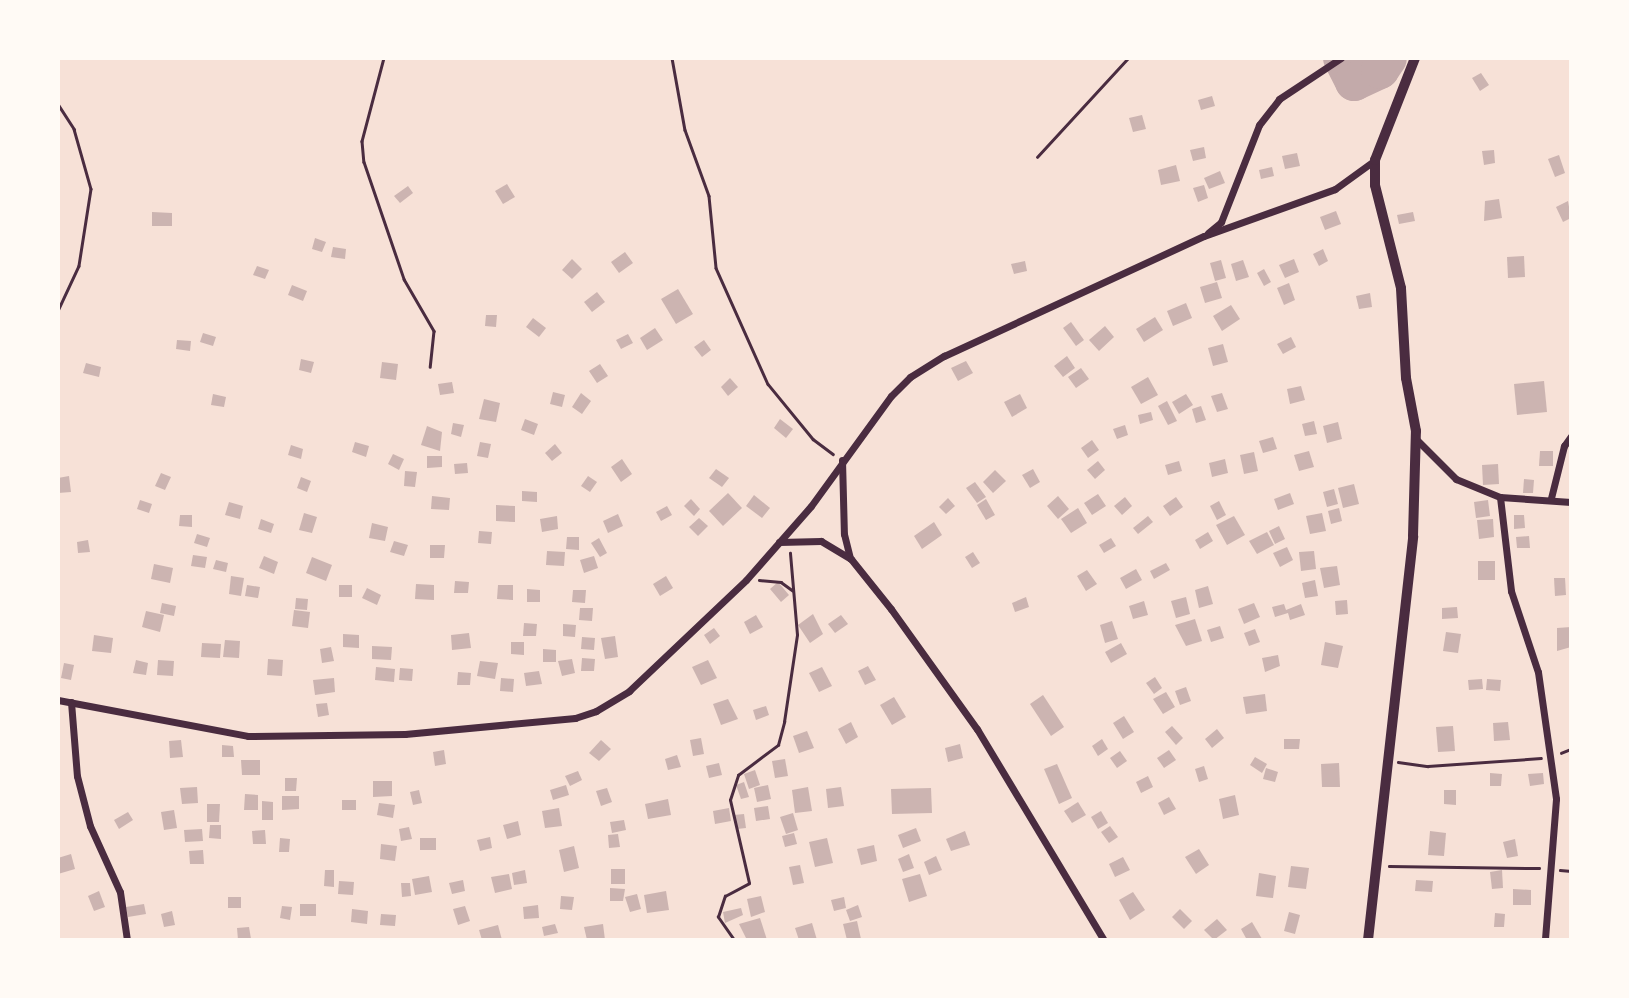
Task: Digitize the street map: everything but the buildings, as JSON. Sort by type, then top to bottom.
[{"type":"main road","points":[[1368,940],[1413,536],[1415,438],[1401,288],[1375,185],[1375,160],[1415,58]]},
{"type":"street","points":[[1205,236],[1221,222],[1250,142],[1265,116],[1279,99],[1341,58]]},
{"type":"street","points":[[58,700],[248,736],[405,734],[575,718],[629,691],[746,580],[779,542],[891,396],[910,377],[944,356],[1205,236],[1335,189],[1375,160]]},
{"type":"street","points":[[1551,498],[1564,446],[1571,436]]},
{"type":"street","points":[[1415,438],[1456,479],[1500,497],[1551,498],[1571,502]]},
{"type":"street","points":[[842,460],[844,534],[850,559]]},
{"type":"street","points":[[1500,497],[1511,591],[1538,672],[1556,799],[1545,940]]},
{"type":"street","points":[[779,542],[821,541],[850,559],[977,729],[1104,940]]},
{"type":"street","points":[[71,702],[78,776],[90,826],[120,891],[127,940]]},
{"type":"path","points":[[384,58],[362,141],[364,162],[404,279],[434,331],[430,367]]},
{"type":"path","points":[[672,58],[685,130],[709,195],[716,268],[768,384],[813,439],[842,460]]},
{"type":"path","points":[[1037,157],[1128,58]]},
{"type":"path","points":[[58,104],[74,130],[91,189],[79,265],[58,311]]},
{"type":"path","points":[[734,940],[718,916],[725,897],[749,883],[730,800],[738,775],[778,745],[795,667],[790,542]]},
{"type":"path","points":[[746,580],[775,581],[792,590]]},
{"type":"path","points":[[1387,761],[1428,766],[1549,757],[1571,749]]},
{"type":"path","points":[[1375,866],[1549,868]]},
{"type":"taxiway","points":[[1342,58],[1354,82],[1380,70],[1388,58]]}]
